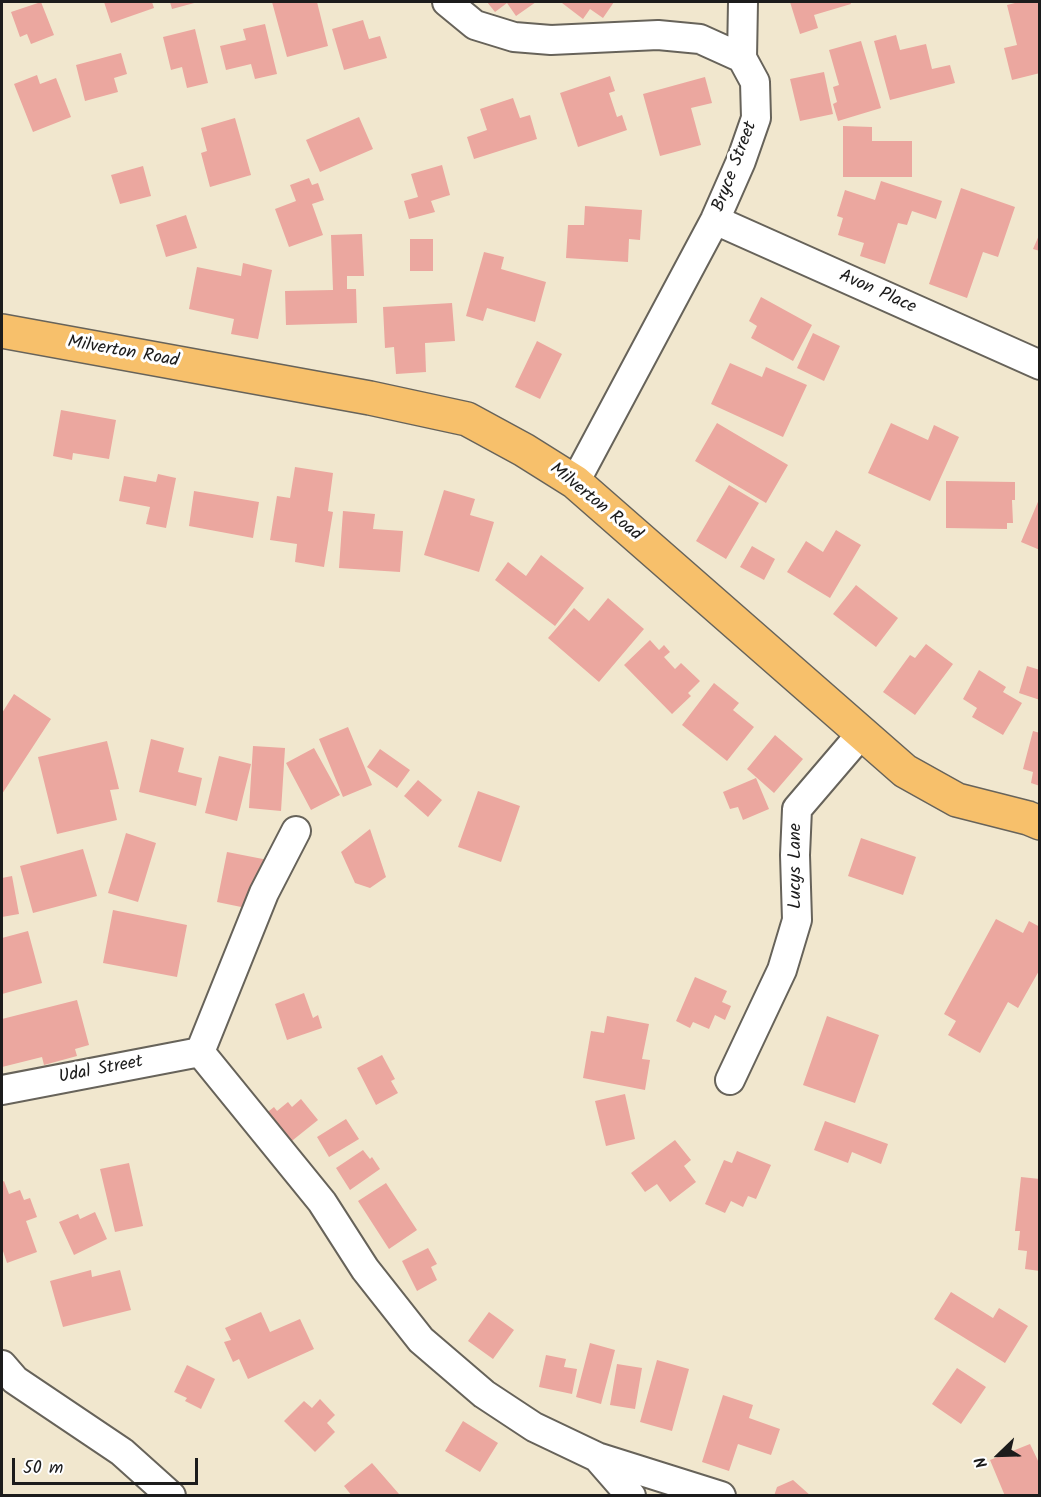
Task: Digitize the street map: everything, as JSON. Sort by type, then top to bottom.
[{"type":"main road","name":"Milverton Road","points":[[2,331],[370,398],[466,419],[525,450],[575,482],[905,771],[957,800],[1040,823]]},
{"type":"street","points":[[447,2],[476,25],[514,38],[551,40],[658,35],[700,39],[742,58],[743,2]]},
{"type":"street","name":"Bryce Street","points":[[575,482],[716,220],[741,161],[756,118],[755,82],[742,58]]},
{"type":"street","name":"Avon Place","points":[[716,220],[1040,365]]},
{"type":"street","name":"Lucys Lane","points":[[730,1080],[782,970],[797,920],[795,855],[797,809],[862,734]]},
{"type":"street","points":[[296,831],[264,893],[200,1052],[322,1202],[365,1269],[420,1340],[484,1394],[534,1427],[597,1457],[721,1496]]},
{"type":"street","name":"Udal Street","points":[[2,1090],[200,1052]]},
{"type":"street","points":[[2,1365],[15,1380],[122,1452],[171,1496]]},
{"type":"street","points":[[597,1457],[631,1496]]},
{"type":"building","points":[[41,2],[54,35],[31,44],[27,34],[20,37],[11,12]]},
{"type":"building","points":[[104,2],[152,2],[154,8],[111,23]]},
{"type":"building","points":[[170,2],[198,2],[172,9]]},
{"type":"building","points":[[272,2],[317,2],[328,46],[287,57]]},
{"type":"building","points":[[487,2],[536,2],[516,16],[507,3],[495,12]]},
{"type":"building","points":[[563,2],[614,2],[603,18],[590,9],[583,19]]},
{"type":"building","points":[[790,2],[850,2],[851,4],[814,15],[818,28],[800,34]]},
{"type":"building","points":[[1019,2],[1038,2],[1040,73],[1012,80],[1004,48],[1017,45],[1007,5]]},
{"type":"building","points":[[363,20],[369,39],[380,36],[387,58],[344,70],[332,29]]},
{"type":"building","points":[[265,24],[277,74],[255,79],[251,64],[226,70],[220,46],[246,40],[243,29]]},
{"type":"building","points":[[195,29],[208,83],[187,88],[182,67],[171,70],[163,37]]},
{"type":"building","points":[[896,35],[900,50],[926,44],[932,69],[950,65],[955,83],[890,100],[874,41]]},
{"type":"building","points":[[861,41],[881,108],[838,121],[833,104],[837,102],[833,87],[839,85],[829,50]]},
{"type":"building","points":[[121,53],[127,74],[114,78],[118,92],[85,101],[76,65]]},
{"type":"building","points":[[824,72],[833,114],[800,121],[790,79]]},
{"type":"building","points":[[37,75],[40,84],[56,78],[71,117],[33,132],[14,84]]},
{"type":"building","points":[[610,76],[615,91],[609,93],[617,117],[622,115],[627,130],[578,147],[560,93]]},
{"type":"building","points":[[705,77],[712,103],[691,108],[701,145],[660,156],[643,94]]},
{"type":"building","points":[[513,98],[520,118],[530,115],[537,139],[474,159],[467,137],[487,130],[480,109]]},
{"type":"building","points":[[359,117],[373,149],[320,172],[306,140]]},
{"type":"building","points":[[235,118],[251,175],[210,187],[201,153],[207,151],[201,128]]},
{"type":"building","points":[[843,126],[872,127],[872,141],[912,141],[912,177],[843,177]]},
{"type":"building","points":[[442,165],[450,195],[431,201],[435,212],[409,219],[404,201],[418,197],[411,174]]},
{"type":"building","points":[[143,166],[151,196],[120,204],[111,175]]},
{"type":"building","points":[[309,178],[312,185],[318,183],[324,200],[312,204],[323,235],[289,247],[275,209],[296,201],[290,185]]},
{"type":"building","points":[[881,181],[942,201],[936,219],[912,211],[907,225],[898,223],[885,264],[860,256],[864,243],[838,235],[843,218],[837,216],[845,190],[875,200]]},
{"type":"building","points":[[961,188],[1015,207],[998,257],[983,252],[967,298],[929,284]]},
{"type":"building","points":[[585,206],[642,210],[640,240],[629,239],[628,262],[566,258],[568,225],[584,225]]},
{"type":"building","points":[[186,215],[197,248],[166,257],[156,225]]},
{"type":"building","points":[[1040,233],[1040,251],[1033,249]]},
{"type":"building","points":[[362,234],[364,276],[347,276],[347,289],[356,289],[357,323],[286,325],[285,291],[333,290],[331,235]]},
{"type":"building","points":[[410,239],[433,239],[433,271],[410,271]]},
{"type":"building","points":[[484,252],[504,257],[501,269],[546,282],[535,322],[487,308],[483,321],[466,316]]},
{"type":"building","points":[[243,263],[272,270],[258,339],[231,334],[234,319],[189,309],[197,267],[241,276]]},
{"type":"building","points":[[761,297],[812,325],[793,361],[751,338],[757,326],[749,321]]},
{"type":"building","points":[[452,303],[455,341],[425,343],[426,372],[396,374],[394,347],[385,348],[383,307]]},
{"type":"building","points":[[813,333],[840,346],[824,381],[797,368]]},
{"type":"building","points":[[537,341],[562,354],[540,399],[515,387]]},
{"type":"building","points":[[730,363],[762,377],[766,367],[807,385],[783,437],[711,404]]},
{"type":"building","points":[[61,410],[116,420],[109,459],[73,453],[72,460],[53,456]]},
{"type":"building","points":[[717,423],[788,465],[766,503],[695,461]]},
{"type":"building","points":[[891,423],[928,440],[934,425],[959,437],[930,501],[868,473]]},
{"type":"building","points":[[295,467],[333,473],[328,511],[333,512],[324,567],[295,562],[297,544],[270,540],[277,496],[290,498]]},
{"type":"building","points":[[158,474],[176,478],[166,528],[146,524],[150,507],[119,501],[124,476],[156,482]]},
{"type":"building","points":[[946,481],[1015,482],[1015,500],[1012,500],[1013,523],[1007,523],[1007,529],[946,528]]},
{"type":"building","points":[[729,485],[759,503],[726,559],[696,541]]},
{"type":"building","points":[[444,490],[475,499],[470,515],[494,522],[479,572],[424,555]]},
{"type":"building","points":[[194,491],[259,502],[253,538],[189,526]]},
{"type":"building","points":[[1040,497],[1040,550],[1021,542]]},
{"type":"building","points":[[343,511],[375,514],[373,529],[403,531],[400,572],[339,568]]},
{"type":"building","points":[[836,530],[861,545],[830,598],[787,572],[806,541],[823,552]]},
{"type":"building","points":[[752,546],[775,559],[764,580],[740,567]]},
{"type":"building","points":[[541,555],[584,588],[555,626],[495,580],[508,562],[526,576]]},
{"type":"building","points":[[856,585],[898,618],[876,647],[833,614]]},
{"type":"building","points":[[608,598],[644,629],[599,682],[548,638],[574,608],[589,621]]},
{"type":"building","points":[[650,640],[659,650],[664,645],[670,652],[664,657],[675,669],[681,663],[700,681],[688,693],[691,696],[672,714],[624,665]]},
{"type":"building","points":[[926,644],[953,664],[915,715],[883,692],[910,655],[915,658]]},
{"type":"building","points":[[1027,666],[1040,670],[1040,700],[1019,693]]},
{"type":"building","points":[[979,670],[1006,687],[1003,692],[1022,703],[1003,735],[972,717],[977,708],[963,699]]},
{"type":"building","points":[[714,683],[739,703],[733,710],[754,727],[727,761],[682,725]]},
{"type":"building","points":[[14,694],[51,719],[2,794],[2,713]]},
{"type":"building","points":[[348,727],[372,785],[343,797],[319,739]]},
{"type":"building","points":[[1033,731],[1040,733],[1040,786],[1031,783],[1033,772],[1023,769]]},
{"type":"building","points":[[775,735],[803,759],[774,793],[747,769]]},
{"type":"building","points":[[151,739],[184,748],[178,772],[202,778],[196,806],[139,792]]},
{"type":"building","points":[[107,741],[119,789],[110,790],[117,820],[57,834],[38,757]]},
{"type":"building","points":[[253,746],[285,748],[281,811],[249,808]]},
{"type":"building","points":[[314,748],[340,795],[311,810],[286,763]]},
{"type":"building","points":[[380,749],[410,770],[397,788],[367,767]]},
{"type":"building","points":[[219,756],[251,764],[237,821],[205,813]]},
{"type":"building","points":[[756,778],[769,809],[743,820],[738,807],[730,809],[723,792]]},
{"type":"building","points":[[418,780],[442,800],[428,817],[404,796]]},
{"type":"building","points":[[478,791],[520,806],[501,862],[458,847]]},
{"type":"building","points":[[370,829],[386,877],[370,888],[355,883],[341,852]]},
{"type":"building","points":[[126,833],[156,843],[138,902],[108,893]]},
{"type":"building","points":[[861,838],[916,857],[903,895],[848,876]]},
{"type":"building","points":[[83,849],[97,896],[33,913],[20,866]]},
{"type":"building","points":[[227,852],[268,860],[251,909],[217,902]]},
{"type":"building","points":[[12,876],[19,914],[2,917],[2,878]]},
{"type":"building","points":[[113,910],[187,925],[177,977],[103,963]]},
{"type":"building","points":[[996,919],[1023,933],[1029,921],[1040,927],[1040,969],[1018,1008],[1008,1002],[980,1053],[948,1035],[956,1021],[944,1014]]},
{"type":"building","points":[[28,931],[42,983],[2,994],[2,938]]},
{"type":"building","points":[[695,977],[727,991],[722,1002],[731,1006],[725,1020],[715,1015],[709,1029],[693,1022],[690,1028],[676,1021]]},
{"type":"building","points":[[304,993],[313,1018],[318,1015],[322,1028],[287,1040],[275,1004]]},
{"type":"building","points":[[77,1000],[89,1045],[75,1049],[77,1056],[44,1065],[42,1057],[2,1067],[2,1019]]},
{"type":"building","points":[[607,1016],[649,1024],[642,1059],[650,1060],[645,1090],[583,1078],[591,1031],[604,1033]]},
{"type":"building","points":[[827,1016],[879,1035],[855,1103],[803,1085]]},
{"type":"building","points":[[382,1055],[395,1079],[391,1081],[398,1093],[376,1105],[357,1068]]},
{"type":"building","points":[[625,1094],[635,1139],[606,1146],[595,1101]]},
{"type":"building","points":[[301,1099],[318,1120],[288,1144],[264,1115],[274,1107],[277,1111],[288,1102],[292,1107]]},
{"type":"building","points":[[346,1119],[359,1139],[329,1157],[317,1137]]},
{"type":"building","points":[[825,1121],[888,1144],[881,1164],[852,1152],[848,1163],[814,1150]]},
{"type":"building","points":[[675,1140],[691,1160],[684,1166],[696,1182],[670,1202],[657,1184],[645,1192],[631,1173]]},
{"type":"building","points":[[363,1150],[370,1159],[372,1157],[380,1169],[350,1190],[336,1168]]},
{"type":"building","points":[[737,1151],[771,1165],[756,1199],[748,1196],[743,1207],[731,1201],[725,1213],[705,1204],[724,1160],[732,1163]]},
{"type":"building","points":[[129,1163],[143,1226],[115,1232],[100,1169]]},
{"type":"building","points":[[1021,1177],[1040,1179],[1040,1271],[1025,1269],[1027,1251],[1018,1250],[1020,1231],[1015,1231]]},
{"type":"building","points":[[4,1181],[9,1194],[20,1190],[24,1200],[30,1198],[37,1217],[26,1221],[37,1252],[7,1263],[2,1248],[2,1182]]},
{"type":"building","points":[[386,1183],[417,1230],[389,1249],[358,1201]]},
{"type":"building","points":[[95,1212],[107,1239],[74,1255],[59,1222],[78,1214],[80,1219]]},
{"type":"building","points":[[428,1248],[437,1264],[431,1267],[437,1280],[417,1291],[402,1261]]},
{"type":"building","points":[[91,1270],[92,1277],[120,1270],[131,1310],[63,1327],[50,1281]]},
{"type":"building","points":[[951,1292],[993,1318],[999,1308],[1028,1326],[1005,1363],[934,1319]]},
{"type":"building","points":[[261,1312],[270,1332],[300,1319],[314,1349],[248,1379],[239,1359],[233,1362],[224,1342],[231,1340],[225,1328]]},
{"type":"building","points":[[489,1312],[514,1330],[493,1359],[468,1341]]},
{"type":"building","points":[[590,1343],[615,1350],[601,1404],[576,1397]]},
{"type":"building","points":[[546,1355],[566,1359],[564,1367],[577,1369],[572,1394],[539,1387]]},
{"type":"building","points":[[657,1360],[689,1369],[672,1431],[640,1422]]},
{"type":"building","points":[[617,1364],[642,1368],[635,1409],[610,1405]]},
{"type":"building","points":[[187,1365],[215,1379],[201,1409],[185,1401],[187,1398],[174,1392]]},
{"type":"building","points":[[957,1368],[986,1387],[961,1424],[932,1404]]},
{"type":"building","points":[[723,1395],[753,1405],[749,1418],[780,1429],[771,1455],[738,1444],[729,1471],[702,1462]]},
{"type":"building","points":[[320,1399],[335,1415],[327,1423],[335,1432],[315,1452],[284,1421],[304,1401],[312,1408]]},
{"type":"building","points":[[463,1421],[498,1443],[480,1472],[445,1451]]},
{"type":"building","points":[[1030,1444],[1040,1465],[1040,1496],[1005,1496],[990,1460]]},
{"type":"building","points":[[372,1463],[399,1494],[397,1496],[352,1496],[344,1486]]},
{"type":"building","points":[[793,1480],[811,1496],[774,1496],[777,1487]]}]
